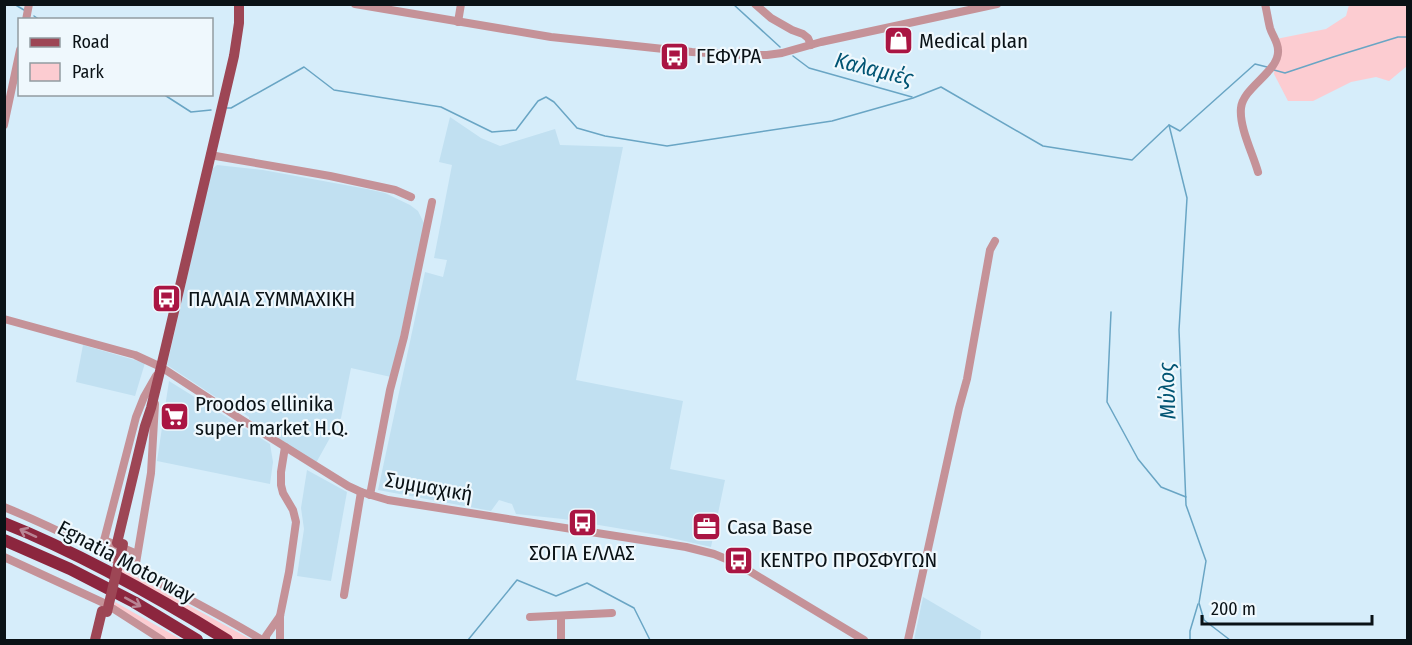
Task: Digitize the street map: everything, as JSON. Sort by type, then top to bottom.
[{"type":"highway","name":"Egnatia Motorway","points":[[4,523],[75,555],[227,640]]},
{"type":"highway","name":"Egnatia Motorway","points":[[4,540],[70,569],[197,640]]},
{"type":"main road","points":[[101,640],[105,611],[145,426],[156,388],[234,56],[239,23],[239,4]]},
{"type":"main road","points":[[95,640],[105,611]]},
{"type":"street","points":[[355,4],[551,37],[742,55],[774,54],[997,4]]},
{"type":"street","points":[[458,22],[461,4]]},
{"type":"street","points":[[755,4],[771,18],[803,34],[811,45]]},
{"type":"street","points":[[1258,172],[1244,131],[1241,107],[1278,55],[1265,4]]},
{"type":"street","points":[[4,125],[18,59]]},
{"type":"street","points":[[210,155],[330,176],[395,190],[411,197]]},
{"type":"street","points":[[370,495],[390,390],[404,337],[432,202]]},
{"type":"street","points":[[908,640],[967,378],[990,250],[995,241]]},
{"type":"street","name":"Συμμαχική","points":[[4,319],[135,355],[161,367],[323,472],[361,492],[388,500],[675,545],[714,554],[736,563],[864,640]]},
{"type":"street","points":[[101,552],[139,406],[161,367]]},
{"type":"street","points":[[135,569],[152,465],[156,388]]},
{"type":"street","points":[[280,640],[280,616],[296,522],[281,485],[285,447]]},
{"type":"street","points":[[344,595],[361,492]]},
{"type":"street","points":[[4,507],[135,569],[264,640],[280,616]]},
{"type":"street","points":[[104,540],[137,554]]},
{"type":"street","points":[[4,557],[106,604],[162,640]]},
{"type":"street","points":[[530,617],[612,613]]},
{"type":"street","points":[[561,616],[561,640]]},
{"type":"street","points":[[271,640],[279,630]]},
{"type":"shaded area","points":[[450,117],[481,138],[500,146],[555,129],[560,145],[623,147],[576,380],[683,401],[670,469],[725,480],[711,547],[658,535],[563,519],[516,514],[512,504],[499,500],[491,511],[378,490],[425,272],[443,277],[447,260],[434,258],[452,165],[439,162]]},
{"type":"shaded area","points":[[217,165],[263,170],[385,193],[418,211],[425,225],[391,377],[351,368],[341,418],[316,463],[167,365],[212,169]]},
{"type":"shaded area","points":[[83,345],[145,363],[135,396],[76,382]]},
{"type":"shaded area","points":[[169,381],[270,444],[273,462],[270,484],[157,461]]},
{"type":"shaded area","points":[[307,470],[347,492],[331,581],[297,576],[304,529],[301,508]]},
{"type":"shaded area","points":[[923,597],[981,631],[980,640],[914,640]]},
{"type":"green space","points":[[1349,5],[1407,5],[1407,66],[1389,81],[1376,77],[1351,82],[1313,101],[1288,101],[1274,74],[1276,39],[1326,29],[1346,16]]},
{"type":"green space","points":[[122,569],[252,640],[235,640],[120,575]]},
{"type":"green space","points":[[115,602],[182,640],[167,640],[114,607]]},
{"type":"waterway","points":[[14,4],[24,10]]},
{"type":"waterway","name":"Καλαμιές","points":[[733,4],[780,47]]},
{"type":"waterway","points":[[1274,70],[1285,73],[1398,37],[1408,37]]},
{"type":"waterway","name":"Καλαμιές","points":[[793,56],[809,68],[912,97]]},
{"type":"waterway","points":[[227,108],[231,108],[304,67],[334,90],[441,107],[492,132],[516,130],[538,101],[546,97],[554,102],[577,128],[605,136],[667,146],[832,121],[913,98],[941,87],[1043,146],[1132,160],[1169,125],[1180,131],[1255,64],[1267,67]]},
{"type":"waterway","points":[[166,96],[191,112],[211,110]]},
{"type":"waterway","name":"Μύλος","points":[[1169,125],[1187,198],[1179,330],[1186,505],[1206,561],[1199,603],[1204,620],[1230,640]]},
{"type":"waterway","points":[[1111,312],[1107,402],[1138,459],[1161,487],[1186,497]]},
{"type":"waterway","points":[[468,640],[517,580],[556,596],[587,583],[634,608],[650,640]]},
{"type":"waterway","points":[[1190,640],[1190,631],[1198,604]]},
{"type":"place","name":"Medical plan","points":[[898,41]]},
{"type":"place","name":"ΓΕΦΥΡΑ","points":[[675,56]]},
{"type":"place","name":"ΠΑΛΑΙΑ ΣΥΜΜΑΧΙΚΗ","points":[[167,299]]},
{"type":"place","name":"Proodos ellinika super market H.Q.","points":[[174,416]]},
{"type":"place","name":"ΣΟΓΙΑ ΕΛΛΑΣ","points":[[582,522]]},
{"type":"place","name":"Casa Base","points":[[706,527]]},
{"type":"place","name":"ΚΕΝΤΡΟ ΠΡΟΣΦΥΓΩΝ","points":[[739,560]]}]
